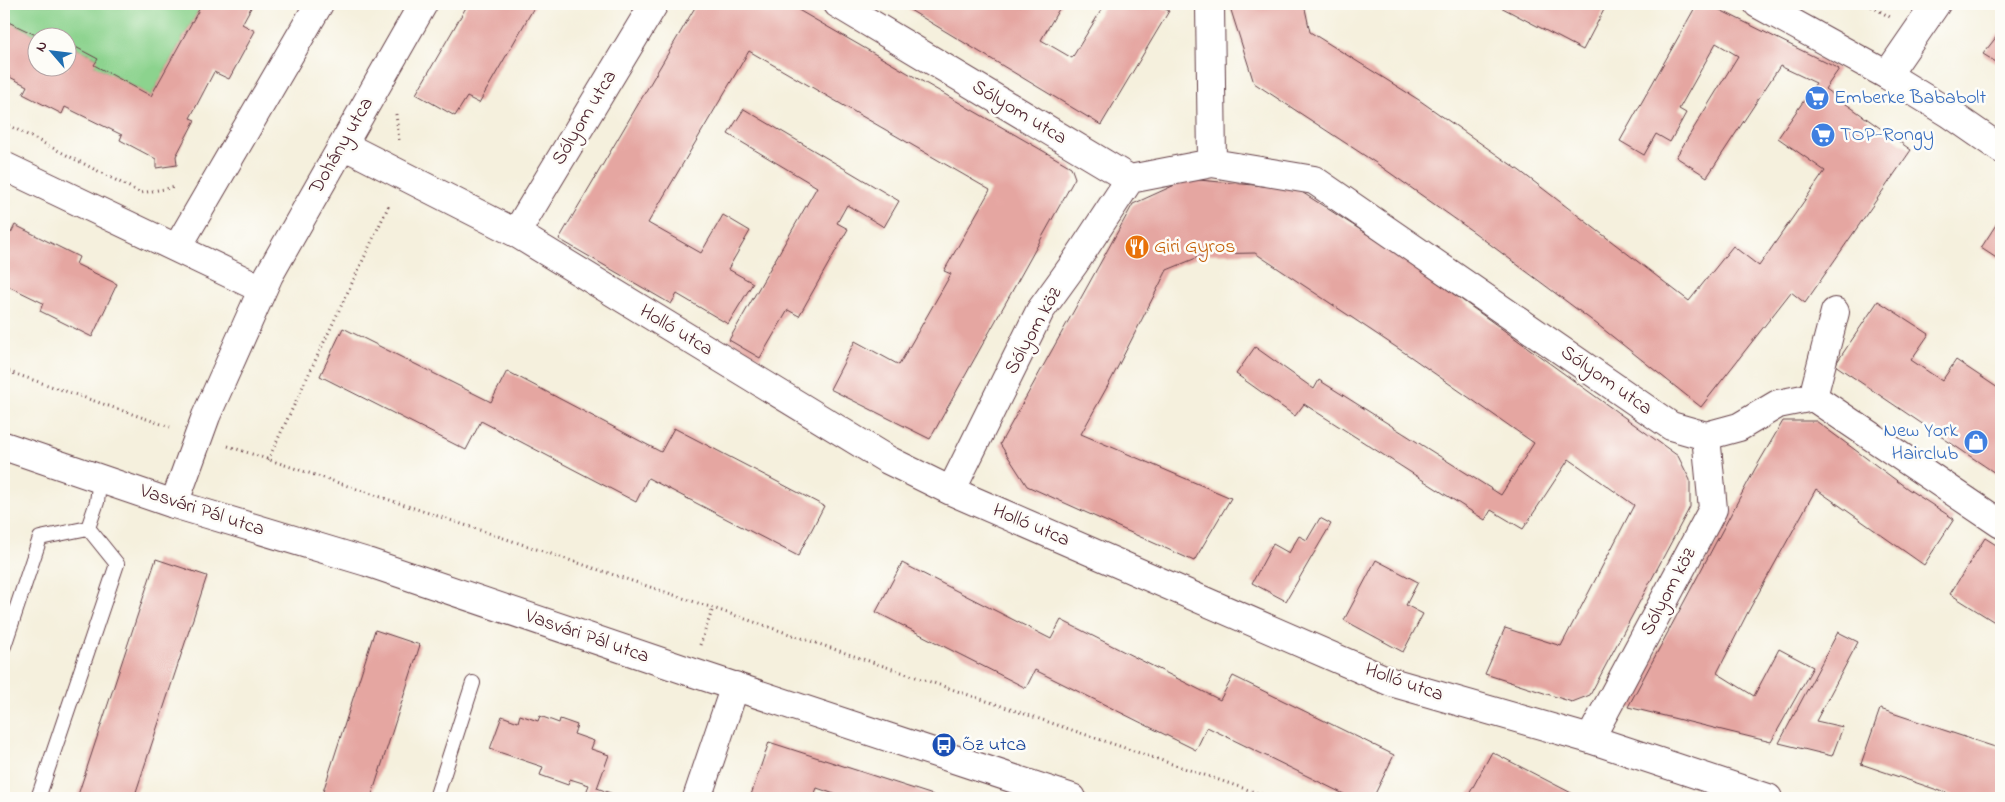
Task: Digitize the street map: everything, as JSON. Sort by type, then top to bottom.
[{"type":"street","points":[[177,248],[319,4]]},
{"type":"street","name":"Dohány utca","points":[[174,504],[206,416],[262,289],[423,4]]},
{"type":"street","name":"Sólyom utca","points":[[516,233],[654,4]]},
{"type":"street","name":"Sólyom utca","points":[[838,4],[1130,179],[1212,163],[1314,180],[1670,426],[1706,436]]},
{"type":"street","points":[[1210,4],[1212,163]]},
{"type":"street","points":[[1758,4],[1887,75],[1949,113],[2001,149]]},
{"type":"street","points":[[1887,75],[1936,4]]},
{"type":"street","name":"Holló utca","points":[[343,145],[516,233],[888,460],[951,491],[1390,682],[1590,739],[1768,798]]},
{"type":"street","points":[[4,166],[262,289]]},
{"type":"street","name":"Sólyom köz","points":[[951,491],[1040,311],[1074,264],[1130,179]]},
{"type":"street","points":[[1813,397],[1835,312]]},
{"type":"street","points":[[1706,436],[1739,427],[1778,404],[1813,397],[2001,524]]},
{"type":"street","name":"Sólyom köz","points":[[1590,739],[1713,509],[1706,436]]},
{"type":"street","name":"Vasvári Pál utca","points":[[4,446],[174,504],[367,562],[1072,798]]},
{"type":"street","points":[[697,798],[735,686]]},
{"type":"lane","points":[[88,528],[96,502],[100,478]]},
{"type":"lane","points":[[4,646],[40,538],[88,528]]},
{"type":"lane","points":[[38,798],[117,564],[88,528]]},
{"type":"lane","points":[[436,798],[473,683]]},
{"type":"path","points":[[268,460],[403,176],[396,106]]},
{"type":"path","points":[[4,123],[142,192],[178,187]]},
{"type":"path","points":[[4,370],[268,460],[704,604],[1272,798]]},
{"type":"green space","points":[[4,4],[202,4],[151,96],[94,65],[97,58],[78,48],[78,28],[28,28],[28,31],[4,20]]},
{"type":"building","points":[[202,4],[253,4],[242,24],[255,31],[229,79],[214,72],[190,118],[195,120],[176,156],[177,165],[156,168],[156,159],[120,140],[122,135],[65,107],[62,114],[23,94],[27,86],[4,74],[4,20],[28,31],[28,78],[78,78],[78,48],[98,59],[94,65],[151,96]]},
{"type":"building","points":[[468,4],[536,4],[479,103],[467,97],[455,116],[416,94]]},
{"type":"building","points":[[697,4],[788,4],[1071,167],[1075,178],[930,439],[830,389],[855,341],[899,365],[951,274],[944,271],[990,190],[749,51],[648,223],[701,253],[723,215],[750,231],[728,269],[753,283],[728,324],[677,294],[671,304],[559,239]]},
{"type":"building","points":[[900,4],[1017,4],[1021,6],[1022,4],[1062,4],[1041,40],[1072,58],[1105,4],[1156,4],[1169,11],[1101,125]]},
{"type":"building","points":[[1229,4],[1304,4],[1310,32],[1419,100],[1520,171],[1689,301],[1733,246],[1759,266],[1825,171],[1778,138],[1816,83],[1780,66],[1707,177],[1676,157],[1738,56],[1716,43],[1679,109],[1686,113],[1670,142],[1656,134],[1644,155],[1620,141],[1697,4],[1708,4],[1839,69],[1825,89],[1911,150],[1805,303],[1791,292],[1701,407],[1598,325],[1475,233],[1376,163],[1254,83]]},
{"type":"building","points":[[1495,4],[1607,4],[1583,50]]},
{"type":"building","points":[[2001,31],[2001,65],[1983,54]]},
{"type":"building","points":[[744,109],[899,201],[884,227],[847,205],[837,223],[848,229],[799,316],[788,310],[760,358],[729,340],[817,187],[728,134]]},
{"type":"building","points":[[1188,179],[1297,189],[1401,256],[1678,456],[1690,480],[1690,507],[1590,695],[1572,702],[1485,674],[1505,628],[1561,646],[1634,505],[1569,459],[1523,529],[1491,510],[1485,520],[1304,404],[1295,416],[1236,374],[1255,347],[1314,389],[1319,380],[1501,495],[1534,443],[1411,357],[1255,253],[1206,254],[1167,270],[1081,434],[1231,498],[1194,561],[1027,486],[1000,444],[1133,204]]},
{"type":"building","points":[[2001,217],[2001,261],[1981,248]]},
{"type":"building","points":[[15,225],[79,257],[76,264],[117,284],[92,337],[40,311],[43,303],[4,284],[4,229],[11,233]]},
{"type":"building","points":[[1878,301],[1929,334],[1911,360],[1942,381],[1956,360],[2001,390],[2001,477],[1835,365]]},
{"type":"building","points":[[343,328],[491,402],[507,371],[661,452],[674,428],[824,506],[798,556],[648,478],[636,502],[481,421],[466,450],[320,376]]},
{"type":"building","points":[[1783,421],[1816,421],[1908,489],[1954,519],[1924,565],[1816,489],[1748,612],[1717,673],[1754,696],[1779,649],[1813,667],[1771,742],[1628,707],[1755,469]]},
{"type":"building","points":[[1320,518],[1331,524],[1286,601],[1252,583],[1273,544],[1289,553],[1299,536],[1307,540]]},
{"type":"building","points":[[1985,538],[2001,548],[2001,626],[1950,594]]},
{"type":"building","points":[[156,559],[207,576],[134,798],[77,798]]},
{"type":"building","points":[[1376,560],[1418,582],[1406,605],[1423,614],[1403,652],[1344,620]]},
{"type":"building","points":[[902,563],[1051,639],[1061,620],[1220,700],[1233,676],[1394,755],[1373,798],[1352,798],[1207,727],[1196,750],[1035,670],[1026,688],[876,612]]},
{"type":"building","points":[[375,630],[420,645],[371,798],[321,798]]},
{"type":"building","points":[[1838,632],[1858,642],[1816,721],[1843,727],[1832,756],[1779,743]]},
{"type":"building","points":[[1880,709],[2001,749],[2001,798],[1961,798],[1861,764]]},
{"type":"building","points":[[520,715],[538,721],[540,716],[559,723],[560,719],[577,725],[574,734],[594,741],[591,749],[609,755],[597,788],[624,798],[584,798],[589,785],[570,779],[568,785],[540,775],[543,767],[490,749],[502,716],[518,722]]},
{"type":"building","points":[[769,742],[933,795],[932,798],[839,798],[840,796],[817,788],[813,798],[750,798]]},
{"type":"building","points":[[1492,752],[1581,798],[1467,798]]},
{"type":"place","name":"Emberke Bababolt","points":[[1817,98]]},
{"type":"place","name":"TOP-Rongy","points":[[1823,135]]},
{"type":"place","name":"Giri Gyros","points":[[1137,247]]},
{"type":"place","name":"New York Hairclub","points":[[1976,442]]},
{"type":"place","name":"Őz utca","points":[[944,745]]}]
